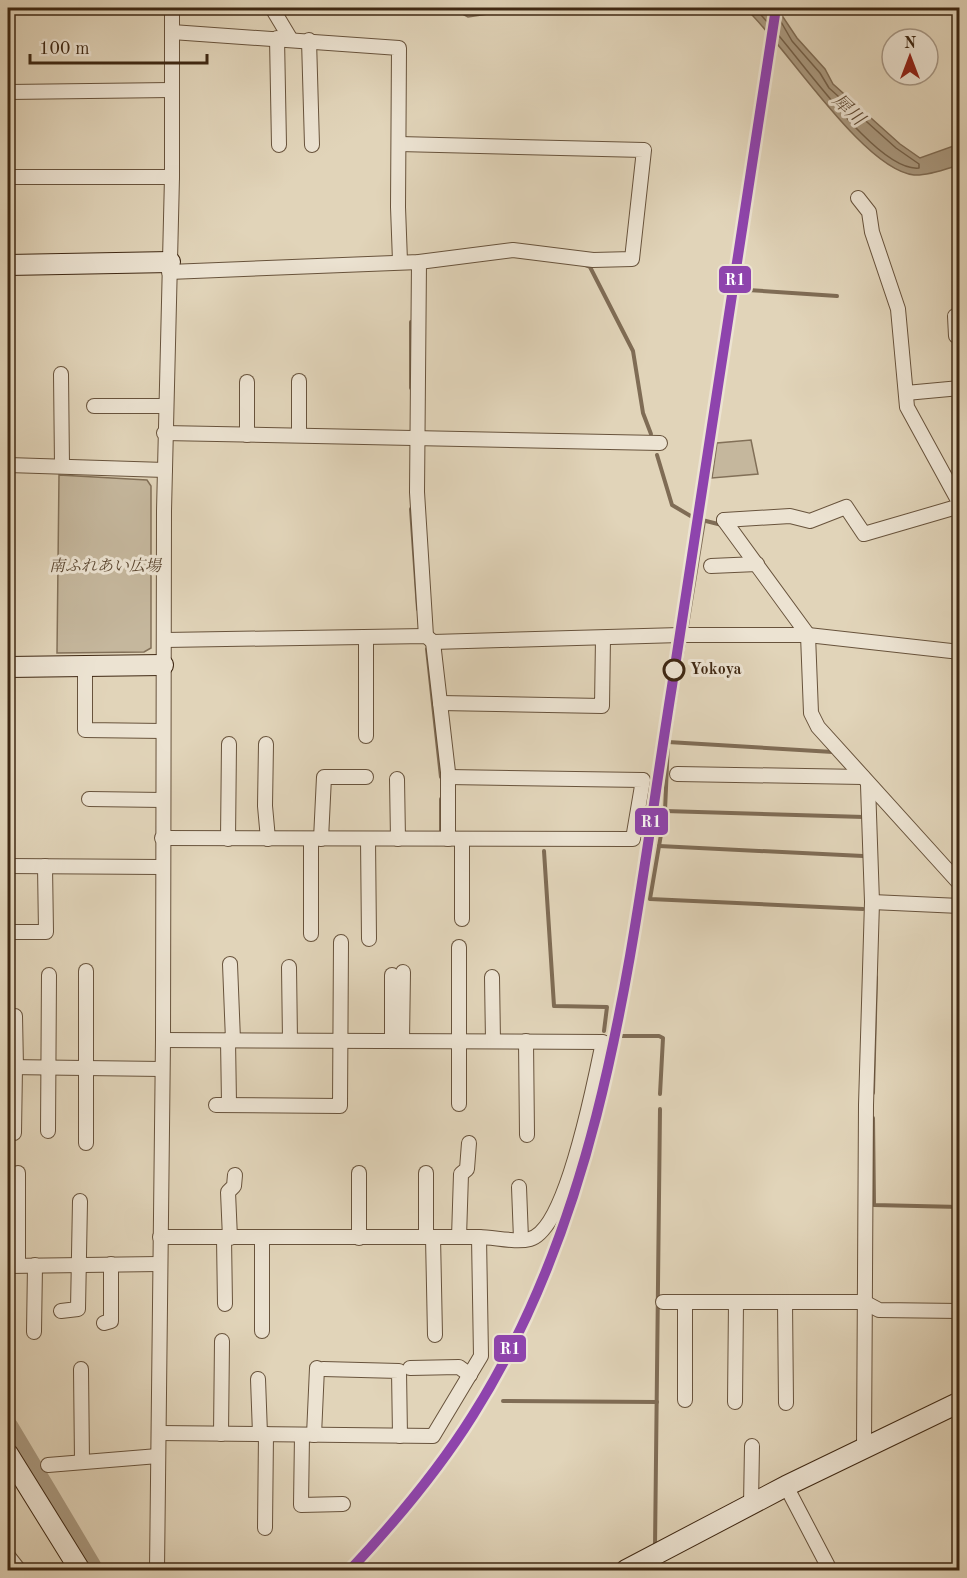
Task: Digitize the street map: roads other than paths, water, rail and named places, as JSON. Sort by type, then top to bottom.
[{"type":"street","points":[[157,1570],[163,1040],[161,867],[165,640],[165,406],[172,177],[172,8]]},
{"type":"street","points":[[272,8],[284,38],[279,145]]},
{"type":"street","points":[[172,32],[284,38],[399,48],[400,261]]},
{"type":"street","points":[[309,40],[312,145]]},
{"type":"street","points":[[8,92],[171,90]]},
{"type":"street","points":[[8,265],[169,267],[419,262],[513,250],[593,260],[632,259],[644,150],[399,144]]},
{"type":"street","points":[[8,177],[172,177]]},
{"type":"street","points":[[858,198],[869,212],[872,232],[898,309],[907,407],[960,505],[864,534],[846,507],[810,521],[790,516],[724,520],[808,635],[811,712],[818,727],[960,884]]},
{"type":"street","points":[[419,262],[416,438],[420,562],[448,777],[448,839]]},
{"type":"street","points":[[955,316],[956,336],[960,336]]},
{"type":"street","points":[[61,374],[62,466]]},
{"type":"street","points":[[246,435],[247,381]]},
{"type":"street","points":[[298,381],[299,435]]},
{"type":"street","points":[[906,393],[960,388]]},
{"type":"street","points":[[94,406],[165,406]]},
{"type":"street","points":[[165,433],[660,442]]},
{"type":"street","points":[[8,465],[165,470]]},
{"type":"street","points":[[711,566],[757,564]]},
{"type":"street","points":[[165,640],[808,635],[960,652]]},
{"type":"street","points":[[366,637],[366,736]]},
{"type":"street","points":[[440,704],[602,706],[603,638]]},
{"type":"street","points":[[8,667],[163,665]]},
{"type":"street","points":[[85,667],[85,730],[163,731]]},
{"type":"street","points":[[228,839],[229,744]]},
{"type":"street","points":[[266,744],[265,806],[268,839]]},
{"type":"street","points":[[677,774],[865,781]]},
{"type":"street","points":[[311,934],[316,839],[324,777],[366,777]]},
{"type":"street","points":[[162,838],[633,839],[643,780],[448,777]]},
{"type":"street","points":[[397,779],[398,839]]},
{"type":"street","points":[[864,1448],[864,1302],[872,902],[865,781]]},
{"type":"street","points":[[89,800],[163,800]]},
{"type":"street","points":[[369,839],[369,939]]},
{"type":"street","points":[[462,839],[462,919]]},
{"type":"street","points":[[8,866],[161,867]]},
{"type":"street","points":[[8,933],[46,933],[45,866]]},
{"type":"street","points":[[872,902],[960,906]]},
{"type":"street","points":[[230,964],[230,1040],[223,1104],[340,1106],[341,942]]},
{"type":"street","points":[[459,947],[459,1104]]},
{"type":"street","points":[[289,967],[290,1040]]},
{"type":"street","points":[[86,971],[86,1143]]},
{"type":"street","points":[[397,1041],[398,973]]},
{"type":"street","points":[[48,1131],[49,975]]},
{"type":"street","points":[[497,979],[497,1041]]},
{"type":"street","points":[[14,1133],[15,1016]]},
{"type":"street","points":[[160,1237],[262,1239],[479,1236],[529,1239],[544,1231],[558,1208],[587,1114],[603,1042],[342,1039],[163,1040]]},
{"type":"street","points":[[526,1041],[527,1135]]},
{"type":"street","points":[[13,1067],[162,1069]]},
{"type":"street","points":[[459,1237],[461,1174],[467,1169],[469,1143]]},
{"type":"street","points":[[18,1173],[13,1265],[159,1264]]},
{"type":"street","points":[[359,1173],[359,1238]]},
{"type":"street","points":[[426,1173],[435,1335]]},
{"type":"street","points":[[225,1304],[228,1192],[234,1186],[235,1175]]},
{"type":"street","points":[[519,1187],[521,1239]]},
{"type":"street","points":[[61,1311],[78,1309],[85,1265],[84,1202]]},
{"type":"street","points":[[159,1434],[433,1436],[481,1356],[479,1236]]},
{"type":"street","points":[[262,1239],[262,1331]]},
{"type":"street","points":[[104,1323],[111,1321],[111,1264]]},
{"type":"street","points":[[34,1332],[35,1265]]},
{"type":"street","points":[[663,1302],[864,1302],[879,1310],[960,1311]]},
{"type":"street","points":[[685,1302],[685,1400]]},
{"type":"street","points":[[735,1402],[736,1302]]},
{"type":"street","points":[[785,1302],[786,1403]]},
{"type":"street","points":[[220,1434],[222,1341]]},
{"type":"street","points":[[410,1368],[459,1367],[470,1375]]},
{"type":"street","points":[[81,1369],[82,1462]]},
{"type":"street","points":[[343,1504],[301,1505],[308,1435],[320,1369],[399,1371],[400,1436]]},
{"type":"street","points":[[258,1379],[263,1434],[265,1528]]},
{"type":"street","points":[[626,1570],[650,1565],[751,1504],[960,1402]]},
{"type":"street","points":[[751,1504],[752,1446]]},
{"type":"street","points":[[8,1454],[80,1570]]},
{"type":"street","points":[[48,1465],[158,1456]]},
{"type":"street","points":[[786,1486],[830,1570]]},
{"type":"street","points":[[8,1556],[19,1570]]},
{"type":"water","points":[[451,8],[528,8],[468,17]]},
{"type":"water","name":"犀川","points":[[745,8],[777,8],[797,38],[825,69],[833,84],[900,144],[920,158],[959,144],[959,165],[919,175],[893,168],[848,129],[762,25]]},
{"type":"waterway","points":[[585,265],[590,267],[633,351],[643,413],[651,434]]},
{"type":"waterway","points":[[748,290],[837,296]]},
{"type":"waterway","points":[[411,322],[411,388]]},
{"type":"waterway","points":[[657,455],[672,505],[694,518],[722,525]]},
{"type":"waterway","points":[[411,509],[418,609]]},
{"type":"waterway","points":[[686,632],[704,521]]},
{"type":"waterway","points":[[684,642],[668,742],[665,811],[650,899],[863,909]]},
{"type":"waterway","points":[[427,649],[441,777]]},
{"type":"waterway","points":[[668,742],[833,752]]},
{"type":"waterway","points":[[441,799],[441,835]]},
{"type":"waterway","points":[[665,811],[864,817]]},
{"type":"waterway","points":[[659,846],[863,856]]},
{"type":"waterway","points":[[544,851],[554,1006],[607,1007],[604,1031]]},
{"type":"waterway","points":[[873,1093],[876,977]]},
{"type":"waterway","points":[[622,1036],[659,1036],[663,1038],[660,1094]]},
{"type":"waterway","points":[[655,1547],[660,1109]]},
{"type":"waterway","points":[[873,1118],[874,1205],[960,1207]]},
{"type":"waterway","points":[[503,1401],[657,1402]]},
{"type":"waterway","points":[[8,1427],[93,1570]]},
{"type":"waterway","points":[[658,1566],[660,1570]]},
{"type":"place","name":"Yokoya","points":[[674,670]]},
{"type":"park label","name":"南ふれあい広場","points":[[105,567]]}]
